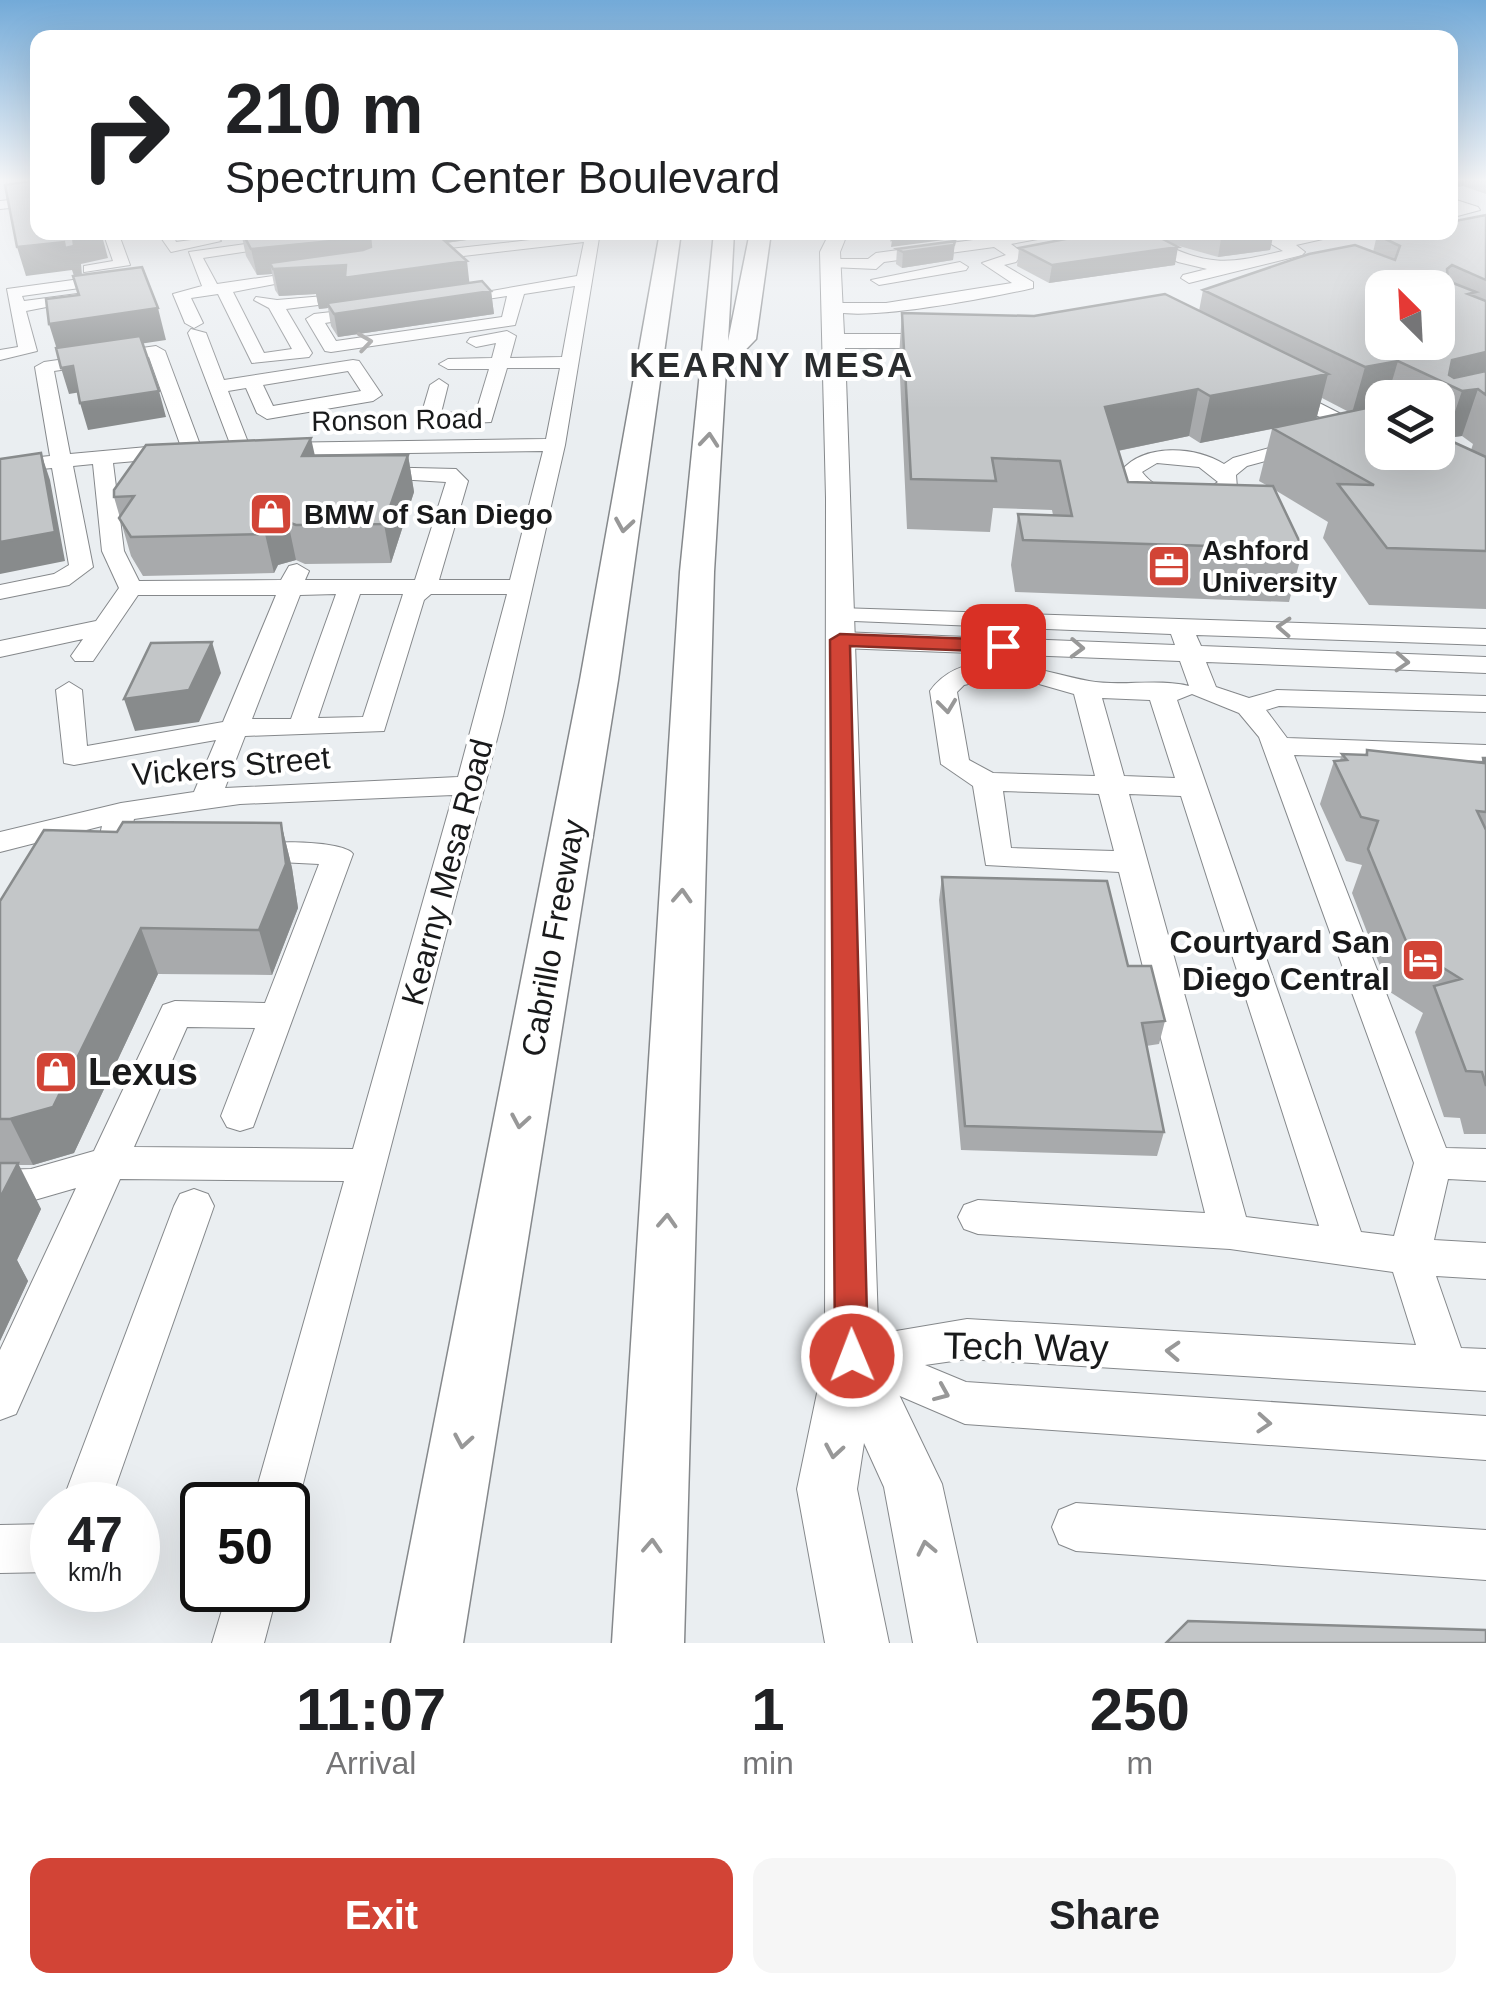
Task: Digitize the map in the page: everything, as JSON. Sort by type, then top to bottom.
[{"type":"highway","name":"Cabrillo Freeway","points":[[426,1643],[599,680],[667,256]]},
{"type":"highway","points":[[648,1643],[697,572],[722,256]]},
{"type":"highway","points":[[715,366],[744,339],[756,256]]},
{"type":"highway","points":[[644,265],[648,380]]},
{"type":"main road","points":[[831,257],[836,341],[852,1356],[827,1488],[856,1643]]},
{"type":"main road","points":[[836,341],[968,340]]},
{"type":"main road","points":[[852,1356],[912,1484],[945,1643]]},
{"type":"street","points":[[0,281],[122,265],[119,256]]},
{"type":"street","points":[[194,256],[258,360],[303,352],[275,305]]},
{"type":"street","points":[[235,256],[261,299],[275,305],[337,296],[383,304],[314,319],[331,348],[509,321],[521,283],[506,258],[471,263],[489,282]]},
{"type":"street","name":"Kearny Mesa Road","points":[[282,1482],[471,785],[555,446],[588,256]]},
{"type":"street","points":[[831,257],[836,256]]},
{"type":"street","points":[[886,308],[876,258],[894,256]]},
{"type":"street","points":[[990,263],[992,256]]},
{"type":"street","points":[[831,257],[878,272],[990,263],[1013,256]]},
{"type":"street","points":[[1176,256],[1228,269]]},
{"type":"street","points":[[1217,292],[1189,278],[1282,256]]},
{"type":"street","points":[[834,308],[886,308],[1026,285],[990,263]]},
{"type":"street","points":[[215,457],[217,387],[181,294],[328,274]]},
{"type":"street","points":[[521,283],[489,282],[439,295],[585,276]]},
{"type":"street","points":[[120,278],[124,293],[12,297],[120,278]]},
{"type":"street","points":[[0,355],[28,351],[12,297]]},
{"type":"street","points":[[862,308],[896,314],[932,308],[933,300]]},
{"type":"street","points":[[0,339],[25,335]]},
{"type":"street","points":[[434,349],[507,336],[484,418],[430,418],[439,385]]},
{"type":"street","points":[[0,592],[61,580],[81,567],[44,367],[156,351],[215,457]]},
{"type":"street","points":[[448,364],[570,362]]},
{"type":"street","points":[[217,387],[252,381],[354,365],[372,395],[268,413],[252,381]]},
{"type":"street","points":[[304,373],[320,404]]},
{"type":"street","points":[[1365,419],[1273,377],[1365,434]]},
{"type":"street","points":[[460,446],[467,418]]},
{"type":"street","points":[[1225,474],[1240,462],[1266,453],[1365,430]]},
{"type":"street","name":"Ronson Road","points":[[346,466],[460,446],[555,446]]},
{"type":"street","points":[[1188,458],[1225,474],[1229,484],[1224,490],[1201,498],[1167,496],[1132,478],[1131,471],[1144,460],[1266,453]]},
{"type":"street","points":[[0,467],[62,458],[104,464],[215,457],[449,472],[458,482],[425,588],[413,597],[374,725],[237,728],[74,757],[69,690]]},
{"type":"street","points":[[104,464],[113,551],[131,588]]},
{"type":"street","points":[[131,588],[295,574],[350,588],[520,587]]},
{"type":"street","points":[[206,800],[295,574]]},
{"type":"street","points":[[84,656],[131,588]]},
{"type":"street","points":[[302,726],[350,588]]},
{"type":"street","points":[[1180,624],[1204,692]]},
{"type":"street","points":[[840,628],[1180,624],[1486,637]]},
{"type":"street","points":[[0,648],[104,627]]},
{"type":"street","points":[[840,628],[1191,652],[1486,665]]},
{"type":"street","points":[[1192,787],[987,782],[956,764],[944,691],[948,684],[969,673],[1014,672],[1086,689],[1204,692],[1249,706],[1277,698],[1486,704]]},
{"type":"street","points":[[1086,689],[1230,1232]]},
{"type":"street","points":[[1161,692],[1345,1245]]},
{"type":"street","points":[[1249,706],[1276,746],[1434,1162],[1409,1256],[1466,1368]]},
{"type":"street","points":[[1276,746],[1486,753]]},
{"type":"street","points":[[987,782],[997,858],[1132,862]]},
{"type":"street","name":"Vickers Street","points":[[0,842],[120,812],[206,800],[471,785]]},
{"type":"street","points":[[120,812],[110,852],[167,852]]},
{"type":"street","points":[[224,853],[338,854],[240,1116]]},
{"type":"street","points":[[0,1399],[175,1014],[277,1016]]},
{"type":"street","points":[[1434,1162],[1486,1165]]},
{"type":"street","points":[[0,1186],[31,1185],[105,1163],[368,1165]]},
{"type":"street","points":[[93,1482],[194,1206]]},
{"type":"street","points":[[978,1217],[1230,1232],[1409,1256],[1486,1260]]},
{"type":"street","name":"Tech Way","points":[[852,1356],[968,1339],[1466,1368]]},
{"type":"street","name":"Tech Way","points":[[852,1356],[965,1402],[1486,1438]]},
{"type":"street","points":[[1076,1527],[1486,1555]]},
{"type":"street","points":[[0,1549],[30,1548]]},
{"type":"street","points":[[238,1643],[247,1612]]},
{"type":"building","points":[[322,256],[461,256],[467,261],[314,282],[345,277],[346,265],[273,269],[270,263]]},
{"type":"building","points":[[1034,256],[1117,256],[1052,265]]},
{"type":"building","points":[[1304,256],[1383,256],[1395,260],[1397,256],[1486,256],[1486,280],[1452,265],[1447,270],[1365,270],[1365,360],[1452,360],[1449,375],[1454,378],[1486,371],[1486,395],[1478,389],[1462,391],[1455,388],[1455,380],[1439,380],[1398,361],[1365,367],[1203,290]]},
{"type":"building","points":[[142,267],[158,308],[49,324],[46,299],[79,295],[73,276]]},
{"type":"building","points":[[482,281],[491,291],[334,314],[327,303]]},
{"type":"building","points":[[1455,284],[1476,292],[1468,294],[1486,301],[1486,352],[1455,359]]},
{"type":"building","points":[[1165,294],[1328,374],[1210,396],[1198,389],[1105,407],[1128,482],[1273,486],[1303,549],[1023,540],[1018,514],[1072,516],[1060,461],[992,458],[996,481],[911,479],[902,313],[1034,316]]},
{"type":"building","points":[[140,336],[159,391],[80,403],[73,366],[61,368],[56,348]]},
{"type":"building","points":[[1365,408],[1365,470],[1455,470],[1455,443],[1486,457],[1486,551],[1387,548],[1338,484],[1374,485],[1272,428]]},
{"type":"building","points":[[311,438],[302,456],[408,455],[384,524],[288,522],[269,526],[265,534],[131,537],[119,518],[134,496],[114,497],[114,490],[146,445]]},
{"type":"building","points":[[41,453],[55,532],[0,542],[0,459]]},
{"type":"building","points":[[212,642],[189,690],[124,699],[151,643]]},
{"type":"building","points":[[1367,750],[1484,763],[1486,758],[1486,812],[1477,811],[1486,830],[1486,1086],[1482,1072],[1466,1071],[1434,986],[1461,979],[1408,946],[1368,849],[1378,821],[1361,817],[1334,761],[1347,760],[1342,754],[1367,755]]},
{"type":"building","name":"Lexus","points":[[123,822],[281,823],[286,864],[259,930],[141,928],[53,1107],[0,1119],[0,901],[44,830],[117,832]]},
{"type":"building","points":[[942,877],[1107,881],[1128,966],[1151,966],[1165,1021],[1142,1023],[1164,1132],[965,1126]]},
{"type":"building","points":[[0,1163],[18,1163],[0,1198]]},
{"type":"building","points":[[1188,1621],[1486,1630],[1486,1643],[1166,1643]]},
{"type":"place","name":"BMW of San Diego","points":[[271,514]]},
{"type":"place","name":"Ashford University","points":[[1169,566]]},
{"type":"place","name":"Courtyard San Diego Central","points":[[1423,960]]},
{"type":"place","name":"Lexus","points":[[56,1072]]},
{"type":"district","name":"KEARNY MESA","points":[[772,364]]},
{"type":"route","points":[[852,1356],[840,640],[1003,646]]}]
